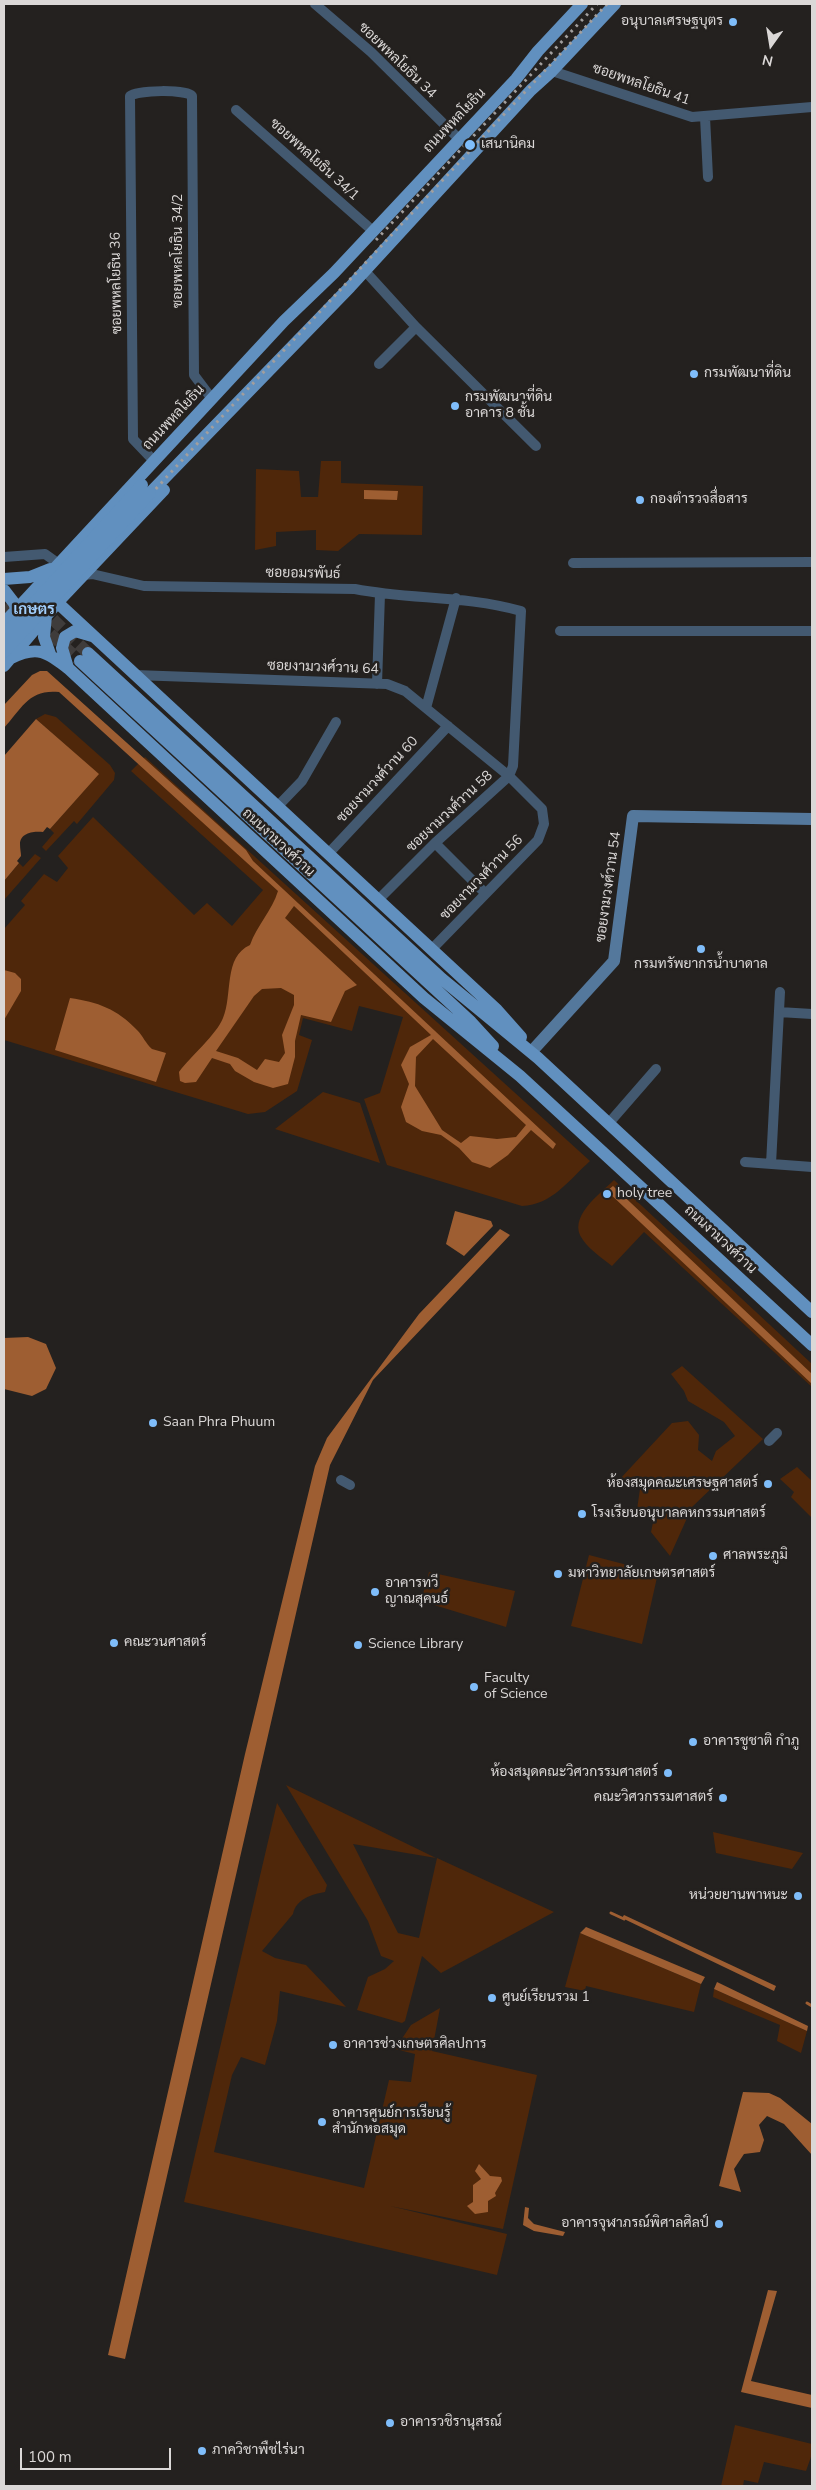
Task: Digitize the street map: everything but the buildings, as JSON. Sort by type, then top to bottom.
[{"type":"main road","name":"ถนนพหลโยธิน","points":[[9,656],[146,489],[334,273],[516,79],[532,58],[582,4]]},
{"type":"main road","name":"ถนนพหลโยธิน","points":[[516,79],[539,60],[591,4]]},
{"type":"main road","name":"ถนนพหลโยธิน","points":[[531,90],[546,67],[604,4]]},
{"type":"main road","name":"ถนนพหลโยธิน","points":[[9,656],[50,605],[84,575],[304,340],[364,271],[531,90],[552,71],[615,4]]},
{"type":"main road","name":"ถนนพหลโยธิน","points":[[4,623],[18,615],[38,585],[284,321],[334,273]]},
{"type":"main road","name":"ถนนพหลโยธิน","points":[[4,636],[146,489],[350,287]]},
{"type":"main road","points":[[88,532],[107,550]]},
{"type":"main road","points":[[4,579],[30,577],[58,565]]},
{"type":"main road","points":[[4,590],[18,615],[9,656],[26,651],[50,654],[44,636],[58,565]]},
{"type":"main road","points":[[4,579],[38,585],[50,605]]},
{"type":"main road","points":[[4,629],[18,615],[50,605]]},
{"type":"main road","name":"ถนนงามวงศ์วาน","points":[[50,605],[96,639],[432,949],[497,1010],[535,1054]]},
{"type":"main road","points":[[69,669],[62,648],[65,637],[70,633],[81,631],[96,639]]},
{"type":"main road","name":"ถนนงามวงศ์วาน","points":[[50,654],[69,669],[424,998],[520,1076],[812,1344]]},
{"type":"main road","name":"ถนนงามวงศ์วาน","points":[[520,1076],[471,1022],[84,657],[442,979],[535,1054],[812,1312]]},
{"type":"street","name":"ซอยพหลโยธิน 34","points":[[318,4],[459,139]]},
{"type":"street","name":"ซอยพหลโยธิน 41","points":[[552,71],[692,117],[812,108]]},
{"type":"street","name":"ซอยพหลโยธิน 36","points":[[154,461],[133,439],[130,96],[137,92],[185,92],[192,96]]},
{"type":"street","name":"ซอยพหลโยธิน 34/2","points":[[192,96],[194,375],[212,399]]},
{"type":"street","name":"ซอยพหลโยธิน 34/1","points":[[236,110],[373,231]]},
{"type":"street","points":[[705,117],[708,177]]},
{"type":"street","points":[[364,271],[416,327],[536,446]]},
{"type":"street","points":[[379,364],[416,327]]},
{"type":"street","points":[[4,557],[45,554],[58,565]]},
{"type":"street","points":[[574,563],[812,562]]},
{"type":"street","name":"ซอยอมรพันธ์","points":[[84,575],[92,574],[144,586],[355,589],[380,594],[456,598],[498,604],[521,611]]},
{"type":"street","points":[[377,684],[380,594]]},
{"type":"street","points":[[426,708],[456,598]]},
{"type":"street","name":"ซอยงามวงศ์วาน 58","points":[[378,900],[509,776],[513,766],[521,611]]},
{"type":"street","points":[[560,631],[812,631]]},
{"type":"street","name":"ซอยงามวงศ์วาน 64","points":[[134,675],[387,684],[405,690],[509,776]]},
{"type":"street","points":[[277,807],[302,781],[336,722]]},
{"type":"street","name":"ซอยงามวงศ์วาน 60","points":[[328,854],[448,726]]},
{"type":"street","name":"ซอยงามวงศ์วาน 56","points":[[432,949],[538,840],[544,824],[542,809],[509,776]]},
{"type":"street","name":"ซอยงามวงศ์วาน 54","points":[[535,1054],[614,961],[633,816],[812,819]]},
{"type":"street","points":[[435,844],[485,893]]},
{"type":"street","points":[[771,1164],[780,992]]},
{"type":"street","points":[[779,1012],[812,1014]]},
{"type":"street","points":[[609,1123],[656,1069]]},
{"type":"street","points":[[745,1162],[812,1167]]},
{"type":"street","points":[[769,1442],[777,1433]]},
{"type":"street","points":[[340,1480],[350,1485]]},
{"type":"shaded area","points":[[321,461],[341,461],[341,483],[423,486],[422,535],[359,534],[338,551],[316,550],[316,530],[276,532],[276,546],[255,550],[256,469],[299,471],[301,497],[318,497]]},
{"type":"shaded area","points":[[364,490],[398,491],[397,500],[364,499]]},
{"type":"shaded area","points":[[40,671],[47,671],[246,850],[253,861],[556,1144],[553,1149],[531,1130],[508,1155],[490,1168],[472,1162],[459,1148],[441,1135],[422,1131],[406,1122],[401,1107],[409,1084],[401,1065],[410,1047],[431,1035],[294,906],[285,918],[357,985],[345,991],[331,1022],[301,1015],[295,1041],[295,1057],[288,1084],[273,1088],[254,1082],[235,1071],[230,1064],[212,1058],[196,1082],[185,1083],[180,1081],[179,1072],[220,1024],[226,1009],[232,967],[241,951],[250,945],[278,891],[59,692],[49,692],[33,697],[21,707],[4,728],[4,705],[32,675]],"holes":[[[281,988],[294,995],[294,1005],[282,1035],[285,1053],[279,1062],[265,1059],[257,1070],[238,1058],[216,1051],[254,996],[262,989]],[[433,1039],[526,1125],[516,1137],[497,1139],[470,1136],[461,1143],[442,1130],[415,1086],[416,1057]]]},
{"type":"shaded area","points":[[45,714],[56,717],[110,765],[115,773],[114,780],[77,824],[74,821],[46,851],[42,847],[54,833],[50,829],[98,774],[36,719]]},
{"type":"shaded area","points":[[36,719],[99,774],[50,829],[47,827],[43,832],[33,832],[23,837],[20,844],[21,856],[17,861],[19,863],[4,881],[4,756]]},
{"type":"shaded area","points":[[145,757],[590,1161],[551,1196],[533,1205],[522,1206],[387,1165],[364,1099],[380,1093],[403,1017],[359,1006],[352,1031],[303,1018],[299,1035],[312,1040],[297,1091],[265,1112],[248,1114],[4,1040],[4,929],[25,905],[21,901],[44,874],[57,882],[68,868],[58,856],[93,817],[194,915],[207,903],[232,926],[263,890],[131,771]]},
{"type":"shaded area","points":[[35,854],[41,858],[4,900],[4,881],[19,863],[23,867]]},
{"type":"shaded area","points":[[4,970],[15,973],[21,979],[21,991],[4,1020]]},
{"type":"shaded area","points":[[70,998],[98,1004],[114,1012],[130,1023],[152,1049],[166,1053],[156,1082],[55,1050]]},
{"type":"shaded area","points":[[323,1092],[360,1103],[380,1163],[275,1129]]},
{"type":"shaded area","points":[[614,1180],[812,1364],[812,1387],[644,1232],[612,1266],[589,1247],[579,1232],[579,1223],[587,1207]]},
{"type":"shaded area","points":[[613,1186],[812,1374],[812,1384],[607,1191]]},
{"type":"shaded area","points":[[455,1211],[491,1221],[493,1226],[464,1256],[446,1244]]},
{"type":"shaded area","points":[[500,1229],[510,1235],[373,1380],[330,1465],[125,2359],[108,2355],[245,1754],[315,1466],[327,1438],[419,1314]]},
{"type":"shaded area","points":[[28,1337],[46,1344],[56,1368],[46,1389],[32,1396],[4,1389],[4,1338]]},
{"type":"shaded area","points":[[682,1366],[763,1439],[692,1507],[670,1556],[651,1532],[656,1508],[649,1506],[636,1516],[640,1489],[619,1480],[672,1423],[688,1421],[699,1435],[698,1450],[712,1461],[716,1451],[735,1436],[724,1422],[688,1401],[684,1391],[671,1374]]},
{"type":"shaded area","points":[[797,1467],[812,1481],[812,1518],[791,1497],[794,1492],[780,1479]]},
{"type":"shaded area","points":[[589,1555],[658,1573],[642,1644],[571,1626]]},
{"type":"shaded area","points":[[429,1572],[515,1591],[506,1627],[421,1601]]},
{"type":"shaded area","points":[[286,1785],[436,1858],[353,1844],[398,1933],[419,1938],[437,1858],[554,1912],[441,1973],[422,1956],[405,2021],[402,2023],[357,2010],[368,1977],[385,1969],[394,1961],[381,1956],[368,1921]]},
{"type":"shaded area","points":[[277,1803],[327,1885],[325,1892],[305,1898],[297,1905],[293,1914],[262,1951],[275,1958],[306,1965],[346,2007],[280,1991],[277,2021],[265,2065],[241,2057],[232,2075],[214,2152],[364,2188],[389,2080],[411,2082],[415,2054],[395,2049],[411,2025],[440,2008],[432,2051],[537,2075],[503,2229],[390,2206],[507,2234],[497,2275],[184,2202]]},
{"type":"shaded area","points":[[713,1832],[803,1853],[792,1869],[716,1853]]},
{"type":"shaded area","points":[[624,1915],[776,1986],[774,1991],[622,1918]]},
{"type":"shaded area","points":[[586,1927],[705,1977],[701,1984],[580,1933]]},
{"type":"shaded area","points":[[580,1933],[701,1984],[694,2012],[586,1986],[585,1991],[565,1987]]},
{"type":"shaded area","points":[[717,1982],[808,2026],[807,2031],[714,1989]]},
{"type":"shaded area","points":[[714,1989],[807,2031],[801,2053],[777,2041],[780,2025],[713,1997]]},
{"type":"shaded area","points":[[743,2092],[769,2093],[780,2098],[812,2124],[812,2155],[784,2124],[767,2116],[759,2125],[764,2140],[760,2152],[744,2154],[734,2169],[741,2192],[719,2186]]},
{"type":"shaded area","points":[[479,2164],[490,2176],[501,2177],[502,2181],[495,2193],[496,2196],[488,2201],[488,2212],[475,2214],[467,2206],[473,2202],[473,2185],[481,2179],[475,2171]]},
{"type":"shaded area","points":[[525,2207],[529,2208],[528,2218],[534,2224],[565,2232],[563,2236],[534,2231],[523,2225]]},
{"type":"shaded area","points":[[768,2290],[777,2291],[751,2381],[812,2395],[812,2408],[741,2392]]},
{"type":"shaded area","points":[[735,2425],[812,2444],[812,2454],[806,2471],[764,2462],[758,2483],[744,2480],[743,2486],[721,2486]]},
{"type":"waterway","points":[[611,1913],[624,1919]]},
{"type":"waterway","points":[[807,2003],[812,2006]]},
{"type":"tunnel","points":[[40,607],[88,653]]},
{"type":"tunnel","points":[[4,609],[32,617],[80,661]]},
{"type":"railway","points":[[376,240],[597,4]]},
{"type":"railway","points":[[4,655],[217,422],[607,4]]},
{"type":"place","name":"อนุบาลเศรษฐบุตร","points":[[733,22]]},
{"type":"place","name":"เสนานิคม","points":[[470,145]]},
{"type":"place","name":"กรมพัฒนาที่ดิน","points":[[694,374]]},
{"type":"place","name":"กรมพัฒนาที่ดิน อาคาร 8 ชั้น","points":[[455,406]]},
{"type":"place","name":"กองตำรวจสื่อสาร","points":[[640,500]]},
{"type":"place","name":"กรมทรัพยากรน้ำบาดาล","points":[[701,949]]},
{"type":"place","name":"holy tree","points":[[607,1194]]},
{"type":"place","name":"Saan Phra Phuum","points":[[153,1423]]},
{"type":"place","name":"ห้องสมุดคณะเศรษฐศาสตร์","points":[[768,1484]]},
{"type":"place","name":"โรงเรียนอนุบาลคหกรรมศาสตร์","points":[[582,1514]]},
{"type":"place","name":"ศาลพระภูมิ","points":[[713,1556]]},
{"type":"place","name":"มหาวิทยาลัยเกษตรศาสตร์","points":[[558,1574]]},
{"type":"place","name":"อาคารทวี ญาณสุคนธ์","points":[[375,1592]]},
{"type":"place","name":"คณะวนศาสตร์","points":[[114,1643]]},
{"type":"place","name":"Science Library","points":[[358,1645]]},
{"type":"place","name":"Faculty of Science","points":[[474,1687]]},
{"type":"place","name":"อาคารชูชาติ กำภู","points":[[693,1742]]},
{"type":"place","name":"ห้องสมุดคณะวิศวกรรมศาสตร์","points":[[668,1773]]},
{"type":"place","name":"คณะวิศวกรรมศาสตร์","points":[[723,1798]]},
{"type":"place","name":"หน่วยยานพาหนะ","points":[[798,1896]]},
{"type":"place","name":"ศูนย์เรียนรวม 1","points":[[492,1998]]},
{"type":"place","name":"อาคารช่วงเกษตรศิลปการ","points":[[333,2045]]},
{"type":"place","name":"อาคารศูนย์การเรียนรู้ สำนักหอสมุด","points":[[322,2122]]},
{"type":"place","name":"อาคารจุฬาภรณ์พิศาลศิลป์","points":[[719,2224]]},
{"type":"place","name":"อาคารวชิรานุสรณ์","points":[[390,2423]]},
{"type":"place","name":"ภาควิชาพืชไร่นา","points":[[202,2451]]},
{"type":"district","name":"เกษตร","points":[[34,610]]}]
